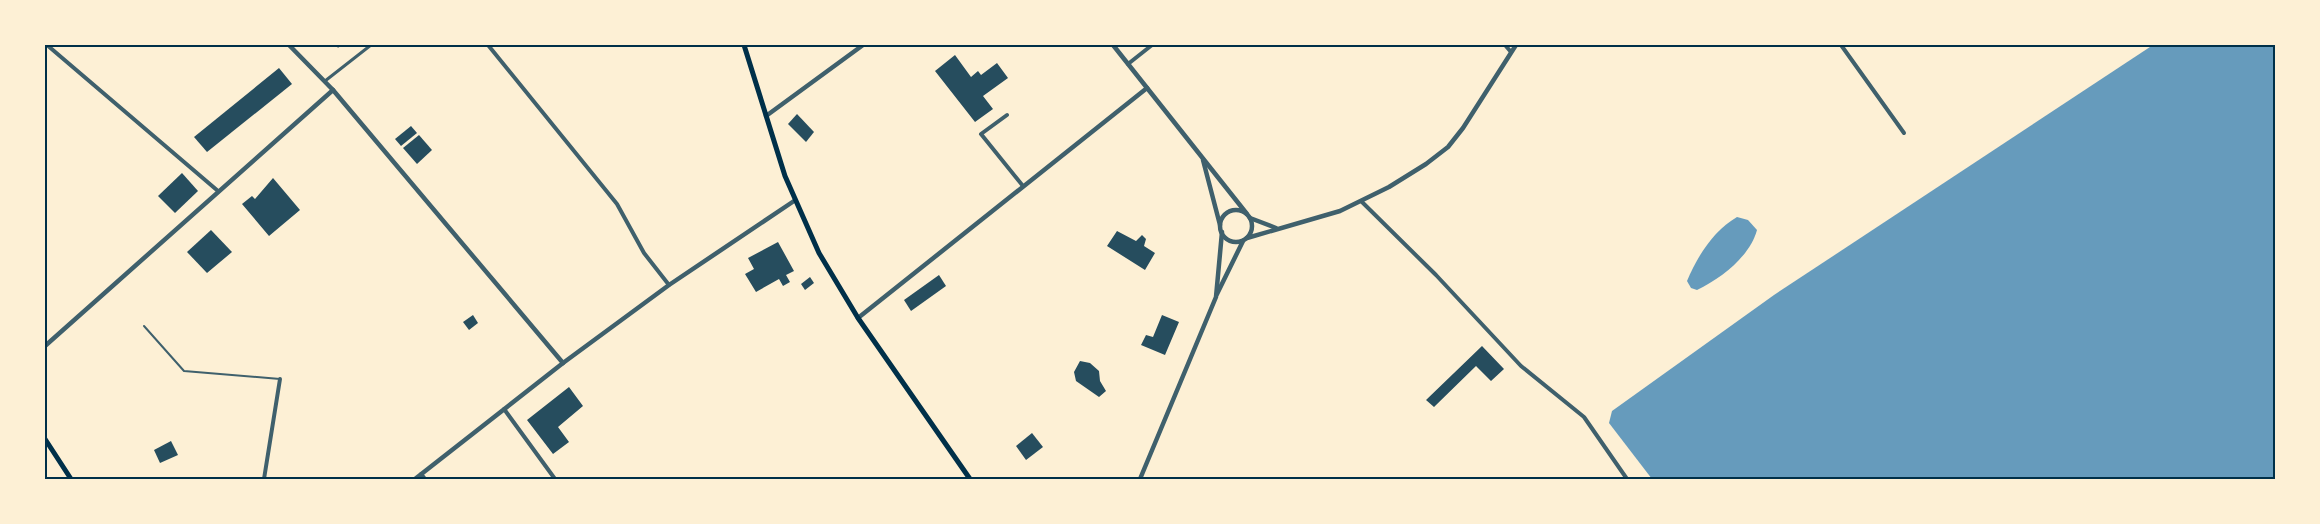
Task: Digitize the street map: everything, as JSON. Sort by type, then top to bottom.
[{"type":"main road","points":[[744,45],[794,201],[819,253],[858,318],[970,479]]},
{"type":"main road","points":[[45,439],[71,479]]},
{"type":"street","points":[[47,45],[218,191]]},
{"type":"street","points":[[289,45],[333,90],[563,363]]},
{"type":"street","points":[[325,81],[371,45]]},
{"type":"street","points":[[488,45],[617,204],[644,253],[669,285]]},
{"type":"street","points":[[766,116],[863,45]]},
{"type":"street","points":[[1113,45],[1249,216],[1252,229],[1216,297],[1140,479]]},
{"type":"street","points":[[1128,64],[1152,45]]},
{"type":"street","points":[[1505,45],[1511,52]]},
{"type":"street","points":[[1202,158],[1221,230],[1228,240],[1245,239],[1276,228],[1322,217],[1362,202],[1410,174],[1448,147],[1477,108],[1516,45]]},
{"type":"street","points":[[1841,45],[1904,133]]},
{"type":"street","points":[[858,318],[1147,88]]},
{"type":"street","points":[[45,346],[333,90]]},
{"type":"street","points":[[1007,115],[981,134],[1023,186]]},
{"type":"street","points":[[415,479],[423,477],[504,409],[669,285],[794,201]]},
{"type":"street","points":[[1362,202],[1436,275],[1521,366],[1584,417],[1628,479]]},
{"type":"street","points":[[1216,297],[1221,230],[1227,213],[1237,210],[1276,228]]},
{"type":"street","points":[[264,479],[280,379]]},
{"type":"street","points":[[504,409],[555,479]]},
{"type":"lane","points":[[144,327],[184,370],[280,379]]},
{"type":"water","points":[[2153,45],[2275,45],[2275,479],[1652,479],[1609,423],[1612,411],[1774,295]]},
{"type":"water","points":[[1737,217],[1748,220],[1757,230],[1748,249],[1725,273],[1697,290],[1691,288],[1687,281],[1701,254],[1713,237]]},
{"type":"building","points":[[955,55],[971,77],[978,71],[981,75],[997,63],[1008,78],[983,96],[993,109],[975,122],[935,71]]},
{"type":"building","points":[[279,68],[292,84],[207,152],[194,137]]},
{"type":"building","points":[[797,114],[814,132],[806,142],[788,124]]},
{"type":"building","points":[[411,126],[417,133],[401,146],[395,139]]},
{"type":"building","points":[[419,135],[432,150],[417,164],[403,148]]},
{"type":"building","points":[[182,173],[198,191],[175,213],[158,196]]},
{"type":"building","points":[[273,178],[300,210],[269,236],[242,204],[252,196],[255,199]]},
{"type":"building","points":[[211,230],[232,252],[207,273],[187,252]]},
{"type":"building","points":[[1117,231],[1136,241],[1142,235],[1146,239],[1144,246],[1155,253],[1145,270],[1107,246]]},
{"type":"building","points":[[778,242],[794,271],[786,275],[790,282],[783,286],[779,279],[756,292],[745,274],[754,269],[748,258]]},
{"type":"building","points":[[939,275],[946,286],[911,311],[904,300]]},
{"type":"building","points":[[810,277],[814,283],[805,290],[801,284]]},
{"type":"building","points":[[473,315],[478,323],[469,330],[463,322]]},
{"type":"building","points":[[1162,315],[1179,322],[1165,355],[1141,345],[1146,335],[1153,337]]},
{"type":"building","points":[[1482,346],[1504,369],[1491,381],[1476,366],[1434,407],[1426,400]]},
{"type":"building","points":[[1080,361],[1090,363],[1099,371],[1100,381],[1106,391],[1099,397],[1076,381],[1074,372]]},
{"type":"building","points":[[569,387],[583,406],[558,427],[569,442],[553,454],[527,420]]},
{"type":"building","points":[[1032,433],[1043,447],[1026,460],[1016,446]]},
{"type":"building","points":[[171,441],[178,455],[160,463],[154,450]]}]
